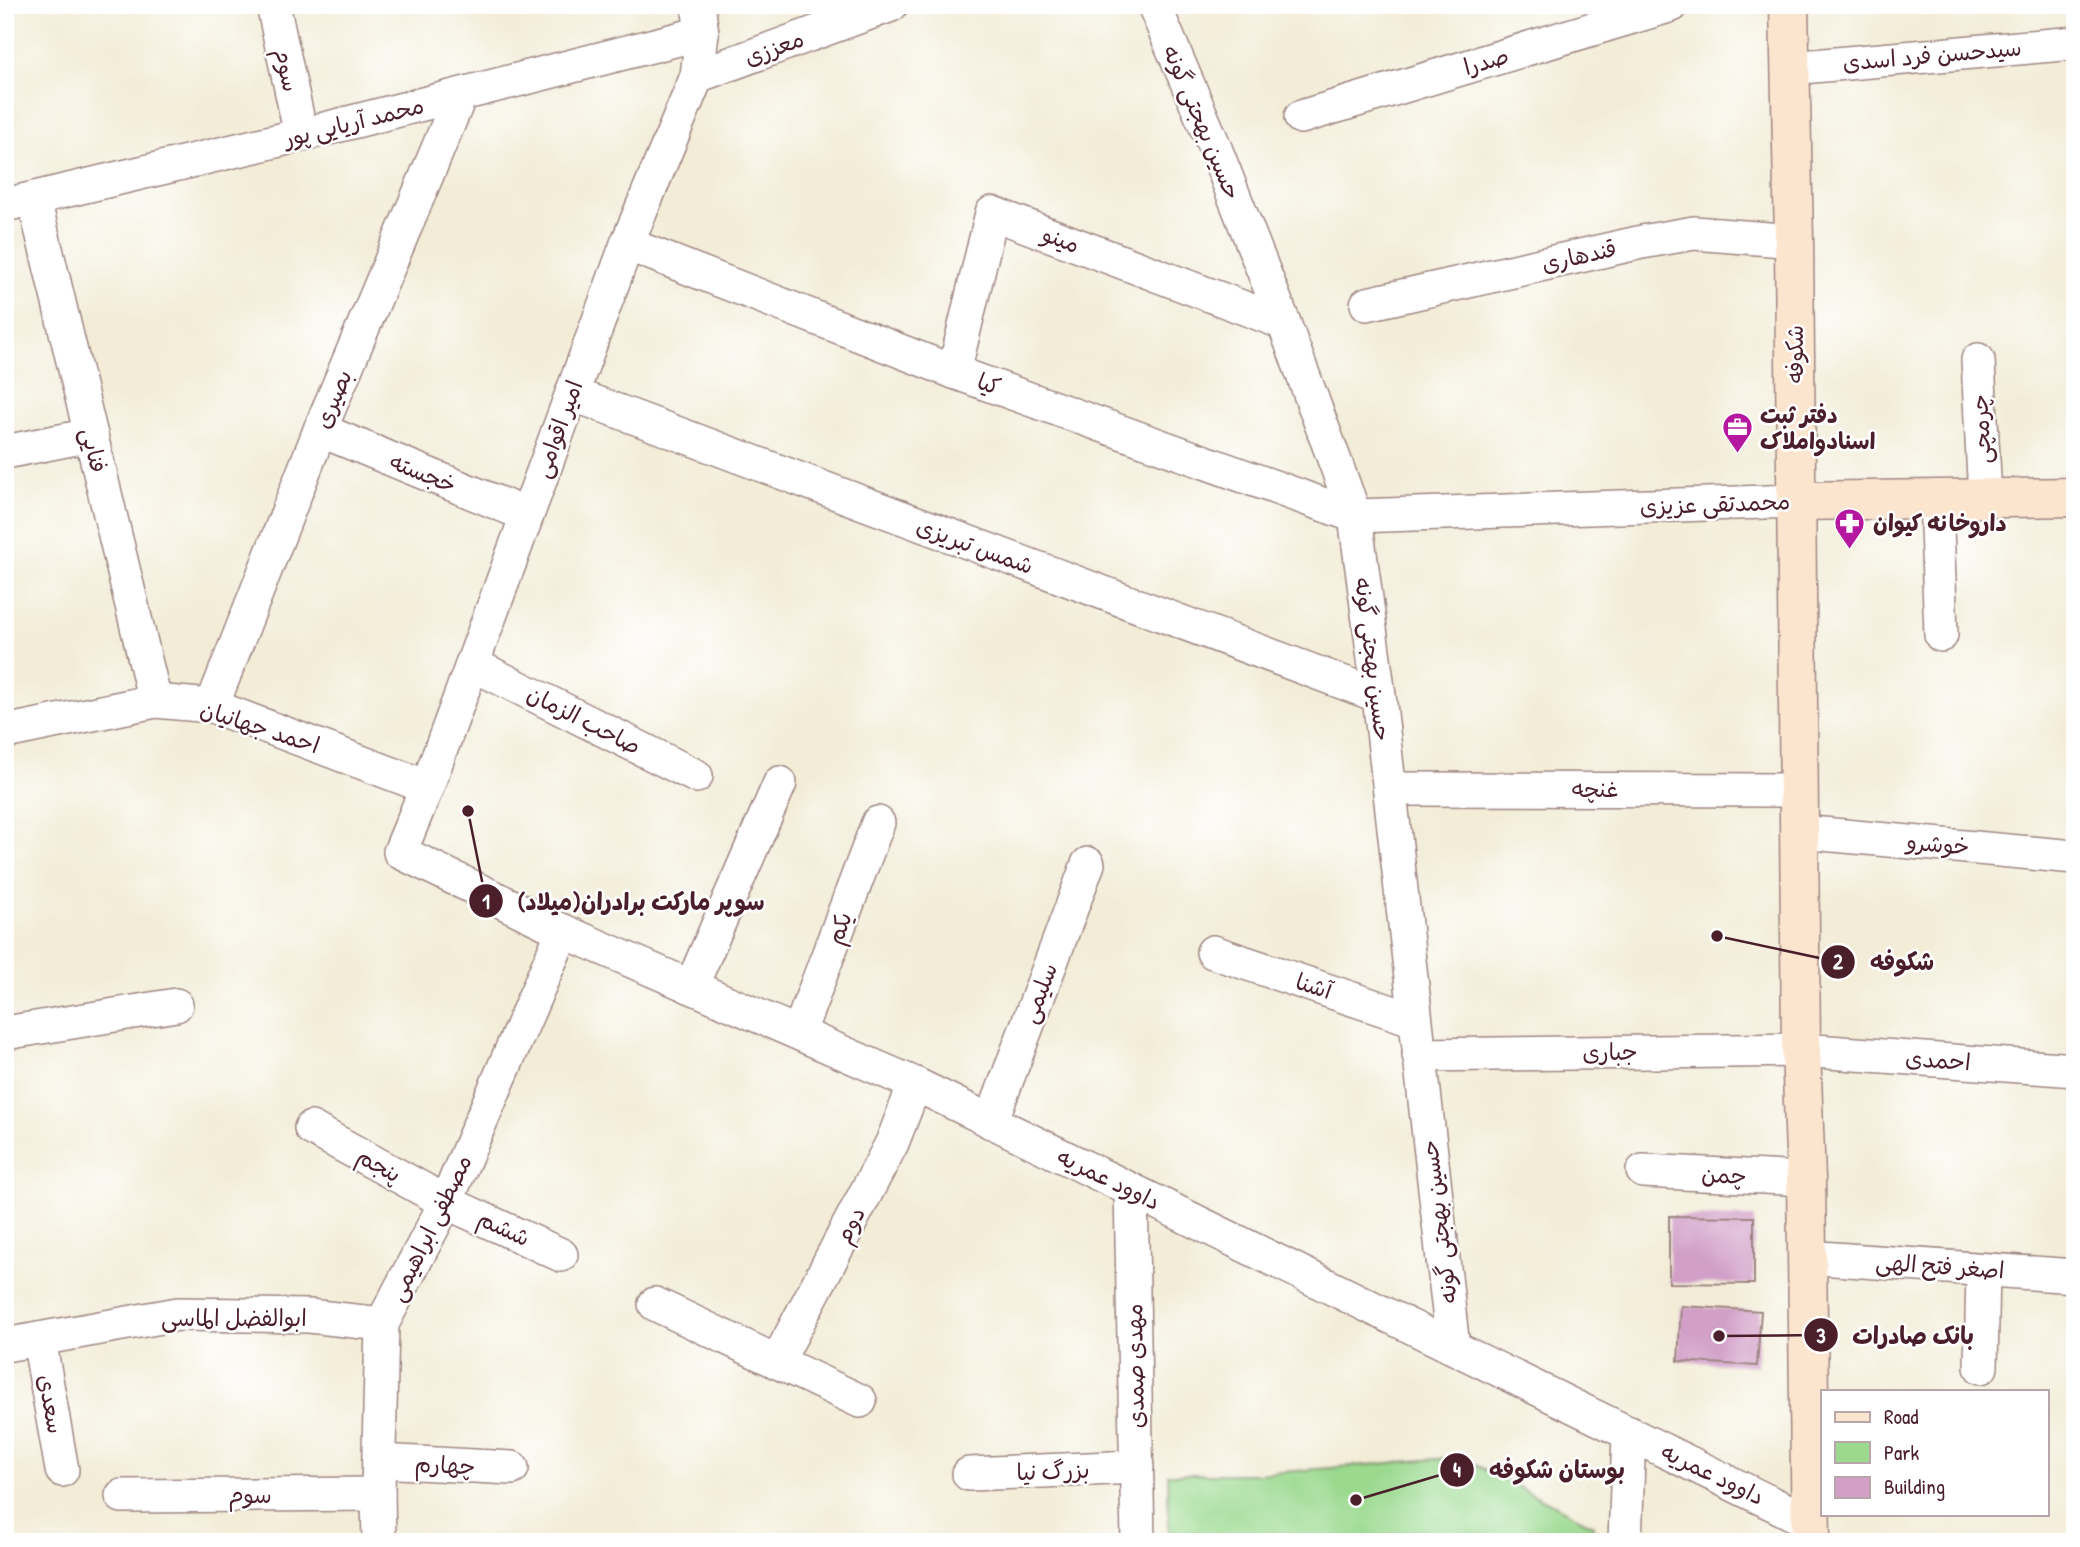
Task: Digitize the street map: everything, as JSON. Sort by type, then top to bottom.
[{"type":"main road","name":"شکوفه","points":[[1789,5],[1794,241],[1801,1050],[1806,1179],[1811,1536]]},
{"type":"main road","name":"محمدتقی عزیزی","points":[[1796,501],[2075,497]]},
{"type":"street","name":"سوم","points":[[273,5],[301,135]]},
{"type":"street","name":"معززی","points":[[697,76],[891,5]]},
{"type":"street","name":"حسین بهجتی گونه","points":[[1154,5],[1213,143],[1284,323],[1355,516],[1390,789],[1453,1348]]},
{"type":"street","name":"صدرا","points":[[1301,117],[1672,5]]},
{"type":"street","name":"محمد آریایی پور","points":[[20,202],[460,96],[700,19]]},
{"type":"street","name":"امیر اقوامی","points":[[400,852],[427,788],[627,244],[697,76],[700,19]]},
{"type":"street","name":"سیدحسن فرد اسدی","points":[[1790,68],[2075,43]]},
{"type":"street","name":"بصیری","points":[[212,706],[320,430],[460,96]]},
{"type":"street","name":"فنایی","points":[[20,202],[91,435],[155,701]]},
{"type":"street","name":"مینو","points":[[954,372],[992,213],[1284,323]]},
{"type":"street","name":"قندهاری","points":[[1367,304],[1693,233],[1794,241]]},
{"type":"street","name":"کیا","points":[[627,244],[954,372],[1355,516]]},
{"type":"street","name":"چرمچی","points":[[1978,360],[1985,498]]},
{"type":"street","name":"شمس تبریزی","points":[[572,394],[1379,696]]},
{"type":"street","name":"خجسته","points":[[320,430],[527,515]]},
{"type":"street","points":[[5,452],[91,435]]},
{"type":"street","points":[[1936,499],[1941,635]]},
{"type":"street","name":"محمدتقی عزیزی","points":[[1355,516],[1796,501]]},
{"type":"street","name":"صاحب الزمان","points":[[472,664],[696,776]]},
{"type":"street","name":"احمد جهانیان","points":[[5,732],[155,701],[212,706],[427,788]]},
{"type":"street","points":[[691,987],[780,783]]},
{"type":"street","name":"غنچه","points":[[1390,789],[1800,790]]},
{"type":"street","name":"یکم","points":[[799,1032],[878,823]]},
{"type":"street","name":"خوشرو","points":[[1800,832],[2075,857]]},
{"type":"street","name":"داوود عمریه","points":[[400,852],[563,931],[915,1084],[1629,1433],[1811,1536]]},
{"type":"street","name":"سلیمی","points":[[991,1122],[1088,864]]},
{"type":"street","name":"مصطفی ابراهیمی","points":[[379,1542],[377,1494],[382,1324],[446,1202],[563,931]]},
{"type":"street","name":"آشنا","points":[[1213,953],[1415,1020]]},
{"type":"street","points":[[5,1033],[176,1004]]},
{"type":"street","name":"جباری","points":[[1419,1055],[1801,1050]]},
{"type":"street","name":"احمدی","points":[[1801,1050],[2075,1070]]},
{"type":"street","name":"دوم","points":[[778,1362],[892,1143],[915,1084]]},
{"type":"street","name":"پنجم","points":[[312,1128],[446,1202]]},
{"type":"street","name":"چمن","points":[[1643,1171],[1806,1179]]},
{"type":"street","name":"مهدی صمدی","points":[[1131,1190],[1138,1542]]},
{"type":"street","name":"ششم","points":[[446,1202],[561,1255]]},
{"type":"street","name":"اصغر فتح الهی","points":[[1806,1257],[2075,1276]]},
{"type":"street","points":[[1981,1367],[1983,1270]]},
{"type":"street","points":[[655,1304],[860,1401]]},
{"type":"street","name":"ابوالفضل الماسی","points":[[5,1345],[178,1314],[309,1316],[382,1324]]},
{"type":"street","name":"سعدی","points":[[39,1339],[62,1470]]},
{"type":"street","points":[[1625,1542],[1629,1433]]},
{"type":"street","name":"چهارم","points":[[379,1461],[512,1468]]},
{"type":"street","name":"بزرگ نیا","points":[[969,1474],[1137,1468]]},
{"type":"street","name":"سوم","points":[[122,1496],[377,1494]]},
{"type":"green space","points":[[1460,1457],[1593,1525],[1593,1542],[1169,1542],[1168,1474],[1259,1474]]},
{"type":"building","points":[[1669,1216],[1754,1217],[1754,1284],[1669,1283]]},
{"type":"building","points":[[1681,1306],[1761,1311],[1757,1366],[1678,1361]]},
{"type":"place","name":"دفتر ثبت اسنادواملاک","points":[[1737,455]]},
{"type":"place","name":"داروخانه کیوان","points":[[1850,550]]},
{"type":"place","name":"سوپر مارکت برادران(میلاد)","points":[[468,811]]},
{"type":"place","name":"شکوفه","points":[[1717,936]]},
{"type":"place","name":"بانک صادرات","points":[[1719,1336]]},
{"type":"place","name":"بوستان شکوفه","points":[[1356,1500]]}]
